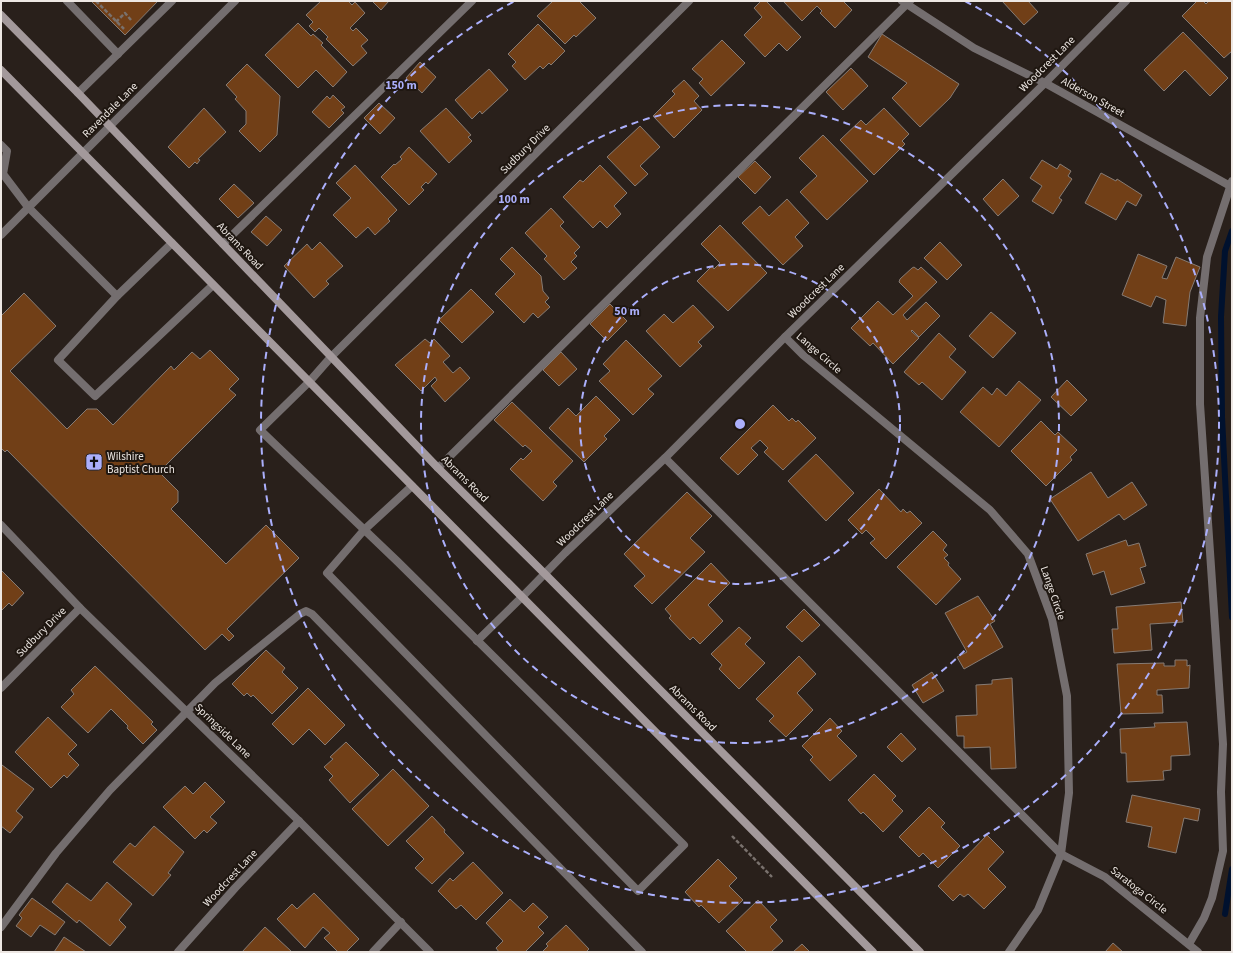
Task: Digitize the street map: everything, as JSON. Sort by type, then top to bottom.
[{"type":"main road","name":"Abrams Road","points":[[1,15],[78,93],[438,468],[920,952]]},
{"type":"main road","points":[[1,70],[873,952]]},
{"type":"street","points":[[67,1],[118,54]]},
{"type":"street","points":[[78,93],[172,1]]},
{"type":"street","name":"Ravendale Lane","points":[[1,235],[235,1]]},
{"type":"street","points":[[223,244],[472,1]]},
{"type":"street","name":"Sudbury Drive","points":[[364,530],[260,430],[689,1]]},
{"type":"street","name":"Woodcrest Lane","points":[[477,641],[565,553],[665,458],[785,337],[1045,83],[1126,1]]},
{"type":"street","points":[[438,468],[906,2]]},
{"type":"street","name":"Alderson Street","points":[[906,2],[974,48],[1045,83],[1231,185]]},
{"type":"street","points":[[1,146],[7,151],[2,175],[28,207],[117,296]]},
{"type":"street","points":[[1189,944],[1204,918],[1212,898],[1223,851],[1221,792],[1223,744],[1200,404],[1200,318],[1207,257],[1231,185]]},
{"type":"street","points":[[172,243],[117,296],[58,360],[95,396],[213,285]]},
{"type":"street","name":"Lange Circle","points":[[785,337],[803,355],[990,510],[1028,554],[1052,619],[1067,696],[1068,793],[1061,854],[1038,910],[1010,952]]},
{"type":"street","name":"Saratoga Circle","points":[[665,458],[1061,854],[1105,877],[1198,952]]},
{"type":"street","points":[[364,530],[684,845],[638,891],[327,573],[364,530],[412,486]]},
{"type":"street","name":"Springside Lane","points":[[1,525],[80,608],[299,821],[430,952]]},
{"type":"street","name":"Sudbury Drive","points":[[1,688],[80,608]]},
{"type":"street","points":[[1,927],[56,853],[110,790],[214,683],[300,614],[306,612],[312,614],[642,952]]},
{"type":"street","name":"Woodcrest Lane","points":[[178,952],[235,888],[299,821]]},
{"type":"street","points":[[373,952],[401,922]]},
{"type":"path","points":[[96,1],[116,22],[124,30],[133,21],[125,13],[116,22]]},
{"type":"path","points":[[732,836],[772,877]]},
{"type":"building","points":[[91,1],[158,1],[125,35]]},
{"type":"building","points":[[321,1],[348,1],[352,5],[355,2],[365,13],[350,28],[353,31],[356,28],[368,40],[361,46],[367,53],[353,66],[326,39],[328,37],[319,28],[315,32],[309,26],[313,22],[306,15]]},
{"type":"building","points":[[372,1],[389,1],[381,10]]},
{"type":"building","points":[[553,1],[579,1],[596,18],[576,37],[574,35],[565,44],[537,16]]},
{"type":"building","points":[[761,1],[766,1],[801,37],[787,51],[779,43],[765,57],[744,35],[762,17],[754,8]]},
{"type":"building","points":[[783,1],[843,1],[852,10],[835,28],[820,13],[822,11],[817,6],[802,21]]},
{"type":"building","points":[[1002,1],[1028,1],[1038,12],[1024,25]]},
{"type":"building","points":[[1197,1],[1203,1],[1206,4],[1209,1],[1232,1],[1232,51],[1224,58],[1182,16]]},
{"type":"building","points":[[298,23],[311,36],[313,34],[323,43],[321,45],[347,72],[333,87],[316,70],[298,88],[265,55]]},
{"type":"building","points":[[538,24],[565,51],[551,65],[549,63],[543,69],[540,66],[525,80],[512,66],[516,62],[508,54]]},
{"type":"building","points":[[1183,32],[1228,78],[1210,96],[1185,70],[1164,91],[1144,70]]},
{"type":"building","points":[[882,34],[959,84],[950,98],[920,127],[892,98],[907,83],[868,57]]},
{"type":"building","points":[[722,40],[745,63],[711,96],[699,83],[703,79],[692,69]]},
{"type":"building","points":[[420,62],[436,77],[422,93],[406,78]]},
{"type":"building","points":[[247,64],[280,96],[277,135],[260,152],[239,131],[246,124],[246,111],[235,99],[237,97],[226,85]]},
{"type":"building","points":[[851,68],[868,86],[843,110],[826,92]]},
{"type":"building","points":[[489,69],[508,90],[482,114],[480,111],[472,119],[455,100]]},
{"type":"building","points":[[684,80],[699,96],[694,101],[702,110],[674,138],[653,116],[675,94],[672,91]]},
{"type":"building","points":[[333,95],[345,107],[341,110],[344,113],[329,128],[312,112],[327,96],[330,99]]},
{"type":"building","points":[[379,103],[395,118],[380,134],[364,118]]},
{"type":"building","points":[[204,108],[226,132],[198,159],[200,160],[197,164],[195,162],[189,168],[168,147]]},
{"type":"building","points":[[446,108],[471,135],[468,137],[472,141],[449,163],[420,131]]},
{"type":"building","points":[[884,108],[909,134],[902,141],[905,144],[874,175],[840,140],[861,120],[866,125]]},
{"type":"building","points":[[640,126],[660,147],[640,166],[648,174],[635,186],[607,157]]},
{"type":"building","points":[[823,135],[868,181],[827,220],[800,192],[817,176],[799,158]]},
{"type":"building","points":[[409,147],[437,174],[428,184],[426,182],[421,187],[424,190],[409,205],[381,177],[394,164],[395,165],[402,159],[400,157]]},
{"type":"building","points":[[1042,160],[1057,169],[1060,164],[1071,171],[1068,176],[1072,179],[1059,198],[1062,200],[1053,214],[1032,201],[1042,186],[1030,178]]},
{"type":"building","points":[[755,161],[771,177],[755,194],[738,177]]},
{"type":"building","points":[[355,165],[397,210],[388,219],[390,221],[375,235],[368,227],[356,238],[333,215],[351,198],[336,183]]},
{"type":"building","points":[[600,165],[627,193],[614,206],[621,214],[607,228],[600,221],[593,228],[563,197],[580,180],[583,182]]},
{"type":"building","points":[[1101,173],[1116,181],[1117,179],[1142,195],[1136,206],[1127,201],[1116,220],[1085,203]]},
{"type":"building","points":[[1003,179],[1019,196],[998,216],[983,199]]},
{"type":"building","points":[[234,184],[254,203],[238,218],[219,199]]},
{"type":"building","points":[[787,199],[809,223],[795,237],[803,246],[783,265],[742,223],[760,206],[769,216]]},
{"type":"building","points":[[551,208],[564,222],[560,226],[580,247],[574,253],[577,256],[571,262],[577,268],[564,280],[544,259],[547,256],[525,233]]},
{"type":"building","points":[[266,216],[282,230],[267,246],[251,232]]},
{"type":"building","points":[[720,225],[767,273],[728,311],[697,281],[712,266],[714,269],[720,263],[701,244]]},
{"type":"building","points":[[320,242],[343,266],[326,281],[329,284],[314,298],[284,266],[307,244],[312,250]]},
{"type":"building","points":[[940,242],[962,265],[947,280],[924,258]]},
{"type":"building","points":[[512,247],[541,276],[543,291],[549,298],[545,302],[550,307],[538,318],[533,313],[524,323],[495,294],[515,274],[500,259]]},
{"type":"building","points":[[1138,254],[1167,266],[1162,278],[1167,279],[1176,257],[1200,267],[1190,292],[1186,326],[1163,323],[1166,300],[1156,296],[1151,307],[1122,295]]},
{"type":"building","points":[[914,267],[918,270],[921,267],[937,282],[903,315],[907,320],[926,302],[940,316],[919,337],[912,330],[911,331],[919,338],[893,364],[873,343],[870,346],[851,328],[878,301],[893,315],[913,296],[899,282],[900,279]]},
{"type":"building","points":[[471,289],[494,312],[462,343],[439,320]]},
{"type":"building","name":"Wilshire Baptist Church","points":[[24,293],[56,326],[10,371],[67,429],[87,409],[97,409],[113,425],[171,366],[174,370],[192,352],[200,359],[210,350],[239,379],[229,389],[236,395],[159,472],[178,491],[178,502],[171,509],[226,564],[266,525],[299,558],[227,629],[234,636],[229,641],[222,634],[205,650],[7,450],[5,452],[1,448],[1,316]]},
{"type":"building","points":[[610,304],[627,321],[607,341],[590,324]]},
{"type":"building","points":[[693,305],[714,327],[698,342],[702,346],[680,367],[646,331],[664,314],[673,323]]},
{"type":"building","points":[[991,312],[1016,333],[993,358],[969,336]]},
{"type":"building","points":[[939,333],[956,349],[949,357],[966,372],[942,400],[922,382],[919,385],[904,372]]},
{"type":"building","points":[[425,339],[430,343],[434,339],[450,356],[443,362],[453,373],[460,367],[470,378],[445,402],[431,386],[437,380],[435,377],[421,391],[395,365]]},
{"type":"building","points":[[626,340],[662,376],[648,389],[654,394],[633,415],[599,381],[610,371],[603,364]]},
{"type":"building","points":[[561,352],[577,369],[559,386],[543,370]]},
{"type":"building","points":[[1067,380],[1087,400],[1071,416],[1051,397]]},
{"type":"building","points":[[1019,381],[1041,400],[999,447],[960,412],[983,387],[992,395],[997,388],[1006,396]]},
{"type":"building","points":[[596,396],[620,420],[604,436],[607,439],[584,462],[549,428],[568,408],[576,416]]},
{"type":"building","points":[[512,402],[573,461],[553,482],[557,486],[543,501],[510,469],[521,458],[523,460],[532,451],[525,445],[523,447],[494,420]]},
{"type":"building","points":[[773,405],[789,421],[792,418],[796,422],[798,420],[816,438],[783,470],[764,452],[768,448],[760,440],[751,448],[758,455],[738,475],[720,458]]},
{"type":"building","points":[[1041,421],[1055,435],[1058,432],[1077,450],[1070,457],[1072,460],[1046,486],[1011,451]]},
{"type":"building","points":[[816,454],[854,493],[826,521],[788,481]]},
{"type":"building","points":[[1091,472],[1108,498],[1132,482],[1147,505],[1124,520],[1119,514],[1078,541],[1050,499]]},
{"type":"building","points":[[879,489],[901,512],[903,509],[907,513],[910,511],[922,523],[886,559],[870,543],[875,539],[866,530],[862,534],[848,520]]},
{"type":"building","points":[[687,492],[712,516],[690,538],[705,552],[652,604],[634,586],[645,576],[624,554]]},
{"type":"building","points":[[933,531],[947,545],[943,550],[948,555],[944,558],[949,563],[948,565],[961,579],[936,605],[897,567]]},
{"type":"building","points":[[1126,540],[1128,546],[1139,543],[1146,566],[1140,568],[1145,583],[1111,595],[1104,571],[1093,575],[1086,554]]},
{"type":"building","points":[[711,563],[730,583],[708,605],[723,621],[700,644],[693,637],[690,640],[669,618],[671,616],[665,609]]},
{"type":"building","points":[[1,570],[24,593],[12,606],[9,603],[1,611]]},
{"type":"building","points":[[978,596],[995,621],[990,624],[1003,647],[964,669],[957,657],[967,652],[945,613]]},
{"type":"building","points":[[1181,602],[1183,622],[1150,624],[1152,650],[1114,653],[1112,629],[1118,629],[1116,607]]},
{"type":"building","points":[[804,609],[820,625],[802,642],[786,627]]},
{"type":"building","points":[[739,627],[751,638],[745,644],[765,663],[739,689],[719,669],[722,665],[711,654]]},
{"type":"building","points":[[266,650],[285,668],[282,672],[298,688],[272,714],[253,695],[251,697],[247,693],[244,696],[232,684]]},
{"type":"building","points":[[799,656],[816,674],[797,693],[813,710],[786,737],[769,721],[774,716],[756,699]]},
{"type":"building","points":[[1175,660],[1187,660],[1187,666],[1190,665],[1189,688],[1157,690],[1157,695],[1162,695],[1163,713],[1121,714],[1117,664],[1164,663],[1164,666],[1175,666]]},
{"type":"building","points":[[95,666],[153,722],[151,724],[157,730],[143,744],[111,709],[88,733],[61,707],[74,694],[71,690]]},
{"type":"building","points":[[932,672],[944,691],[923,703],[912,685]]},
{"type":"building","points":[[1012,678],[1016,768],[991,769],[990,747],[964,748],[964,736],[957,736],[956,716],[977,715],[976,685],[992,684],[992,680]]},
{"type":"building","points":[[308,688],[345,725],[325,745],[309,729],[293,745],[272,724]]},
{"type":"building","points":[[48,717],[77,745],[68,754],[79,765],[67,778],[64,775],[51,788],[15,752]]},
{"type":"building","points":[[830,718],[842,731],[837,736],[857,756],[830,781],[810,760],[813,757],[802,746]]},
{"type":"building","points":[[1187,722],[1190,755],[1171,756],[1171,770],[1163,771],[1164,780],[1127,782],[1126,753],[1121,753],[1120,729],[1155,727],[1154,723]]},
{"type":"building","points":[[901,733],[916,749],[902,762],[887,747]]},
{"type":"building","points":[[346,742],[379,775],[350,803],[329,780],[333,776],[324,767],[333,759],[330,757]]},
{"type":"building","points":[[2,765],[34,789],[16,811],[23,817],[10,833],[1,826]]},
{"type":"building","points":[[393,769],[429,806],[388,846],[352,809]]},
{"type":"building","points":[[874,774],[896,796],[892,800],[903,811],[883,832],[863,812],[861,814],[848,800]]},
{"type":"building","points":[[205,782],[225,802],[210,817],[217,823],[207,833],[204,830],[195,839],[163,807],[185,786],[193,794]]},
{"type":"building","points":[[1132,795],[1200,809],[1198,821],[1184,818],[1176,853],[1148,847],[1152,827],[1126,822]]},
{"type":"building","points":[[929,807],[945,823],[941,827],[960,846],[938,868],[923,853],[919,857],[899,837]]},
{"type":"building","points":[[432,816],[445,830],[444,832],[464,853],[432,884],[415,868],[424,859],[406,841]]},
{"type":"building","points":[[154,826],[184,852],[168,873],[171,875],[153,896],[113,862],[130,843],[135,847]]},
{"type":"building","points":[[987,835],[1004,852],[988,869],[1006,887],[984,909],[968,894],[964,897],[960,894],[953,901],[938,886]]},
{"type":"building","points":[[718,859],[737,878],[729,886],[743,900],[719,923],[701,905],[699,907],[685,892]]},
{"type":"building","points":[[473,862],[503,893],[476,920],[461,905],[456,909],[438,891],[450,878],[453,881]]},
{"type":"building","points":[[107,882],[132,904],[119,920],[126,927],[110,946],[79,920],[77,923],[52,902],[67,883],[91,901]]},
{"type":"building","points":[[314,893],[359,939],[346,952],[338,952],[324,938],[330,933],[323,927],[305,948],[277,919],[292,904],[297,909]]},
{"type":"building","points":[[32,898],[65,922],[55,935],[40,925],[31,937],[16,926],[22,918],[19,915]]},
{"type":"building","points":[[510,899],[524,912],[533,903],[548,917],[538,927],[544,933],[525,952],[499,952],[496,948],[503,941],[486,923]]},
{"type":"building","points":[[758,900],[777,920],[770,927],[783,941],[771,952],[747,952],[726,931]]},
{"type":"building","points":[[566,925],[589,949],[586,952],[542,952],[548,946],[546,944]]},
{"type":"building","points":[[265,927],[291,951],[242,952]]},
{"type":"building","points":[[64,937],[86,952],[54,952]]},
{"type":"building","points":[[1113,943],[1123,952],[1105,952]]},
{"type":"building","points":[[802,944],[810,952],[793,952]]},
{"type":"waterway","points":[[1232,231],[1225,251],[1221,317],[1222,417],[1232,617]]},
{"type":"waterway","points":[[1225,914],[1232,869]]},
{"type":"place","name":"Wilshire Baptist Church","points":[[94,462]]}]
